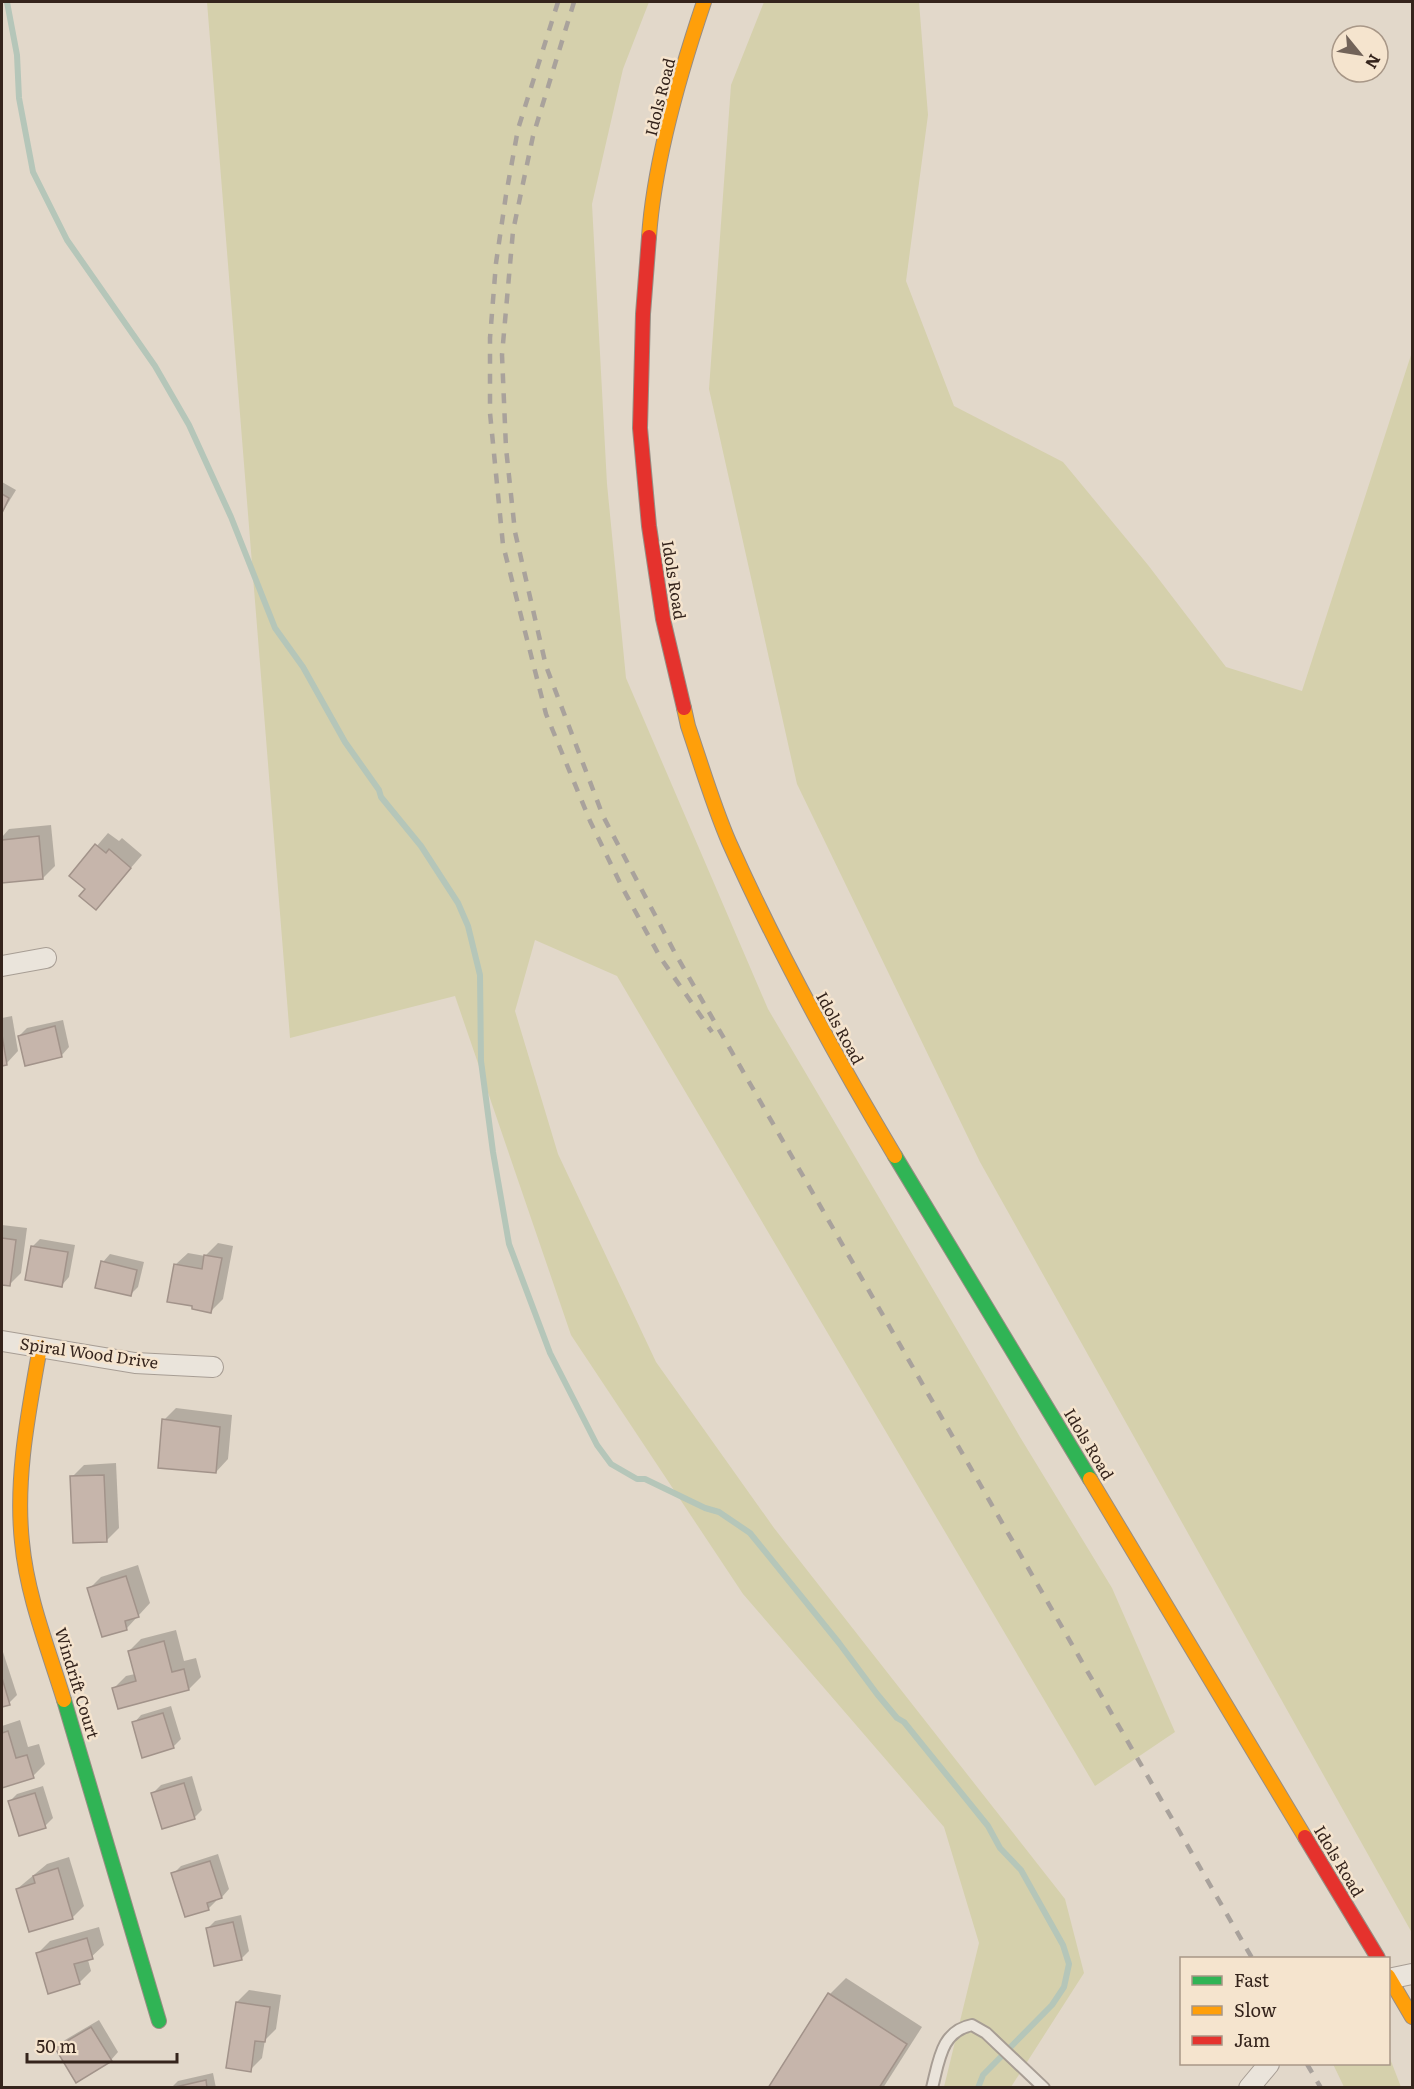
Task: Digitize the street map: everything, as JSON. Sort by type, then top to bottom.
[{"type":"main road","name":"Idols Road","points":[[704,2],[692,37],[665,140],[650,220],[643,314],[640,428],[649,526],[663,619],[688,726],[728,840],[789,969],[850,1081],[1377,1957]]},
{"type":"main road","name":"Windrift Court","points":[[40,1347],[31,1396],[21,1477],[21,1532],[29,1584],[159,2021]]},
{"type":"main road","points":[[1390,1980],[1413,2017]]},
{"type":"street","points":[[2,966],[46,958]]},
{"type":"street","name":"Spiral Wood Drive","points":[[2,1341],[135,1363],[213,1367]]},
{"type":"street","points":[[1390,1978],[1413,1974]]},
{"type":"street","points":[[1249,2088],[1268,2065]]},
{"type":"lane","points":[[932,2088],[945,2042],[959,2028],[972,2025],[986,2033],[1044,2088]]},
{"type":"shaded area","points":[[207,2],[649,2],[623,69],[592,204],[607,484],[626,678],[768,1009],[1020,1437],[1112,1588],[1175,1732],[1095,1786],[617,976],[535,940],[515,1011],[558,1154],[656,1362],[774,1528],[1065,1899],[1084,1973],[1011,2087],[944,2087],[979,1943],[944,1827],[743,1594],[571,1335],[455,996],[290,1038]]},
{"type":"shaded area","points":[[764,2],[919,2],[928,115],[906,281],[954,406],[1063,462],[1148,565],[1226,667],[1302,691],[1412,352],[1412,1933],[980,1162],[797,784],[709,389],[731,85]]},
{"type":"shaded area","points":[[1390,2059],[1401,2087],[1344,2087],[1333,2065],[1390,2065]]},
{"type":"building","points":[[2,494],[9,498],[2,513]]},
{"type":"building","points":[[39,836],[43,879],[2,883],[2,840]]},
{"type":"building","points":[[95,844],[106,853],[109,849],[131,868],[96,910],[79,896],[85,889],[69,876]]},
{"type":"building","points":[[55,1026],[62,1057],[25,1066],[18,1036]]},
{"type":"building","points":[[2,1035],[7,1065],[2,1066]]},
{"type":"building","points":[[2,1238],[16,1240],[10,1286],[2,1285]]},
{"type":"building","points":[[31,1246],[68,1252],[62,1287],[25,1280]]},
{"type":"building","points":[[204,1255],[222,1258],[211,1313],[192,1309],[192,1306],[167,1302],[174,1264],[202,1269]]},
{"type":"building","points":[[101,1261],[137,1270],[131,1296],[95,1288]]},
{"type":"building","points":[[162,1419],[220,1427],[216,1473],[158,1468]]},
{"type":"building","points":[[104,1475],[107,1542],[73,1543],[70,1476]]},
{"type":"building","points":[[126,1576],[139,1617],[125,1621],[127,1630],[102,1637],[87,1588]]},
{"type":"building","points":[[164,1641],[172,1672],[184,1669],[189,1690],[118,1709],[112,1688],[136,1681],[128,1651]]},
{"type":"building","points":[[2,1678],[10,1705],[2,1707]]},
{"type":"building","points":[[163,1713],[174,1748],[142,1758],[132,1722]]},
{"type":"building","points":[[8,1731],[16,1758],[27,1755],[34,1778],[2,1788],[2,1733]]},
{"type":"building","points":[[184,1783],[195,1819],[162,1829],[151,1793]]},
{"type":"building","points":[[35,1793],[46,1828],[19,1836],[8,1801]]},
{"type":"building","points":[[210,1861],[222,1898],[207,1903],[209,1910],[185,1917],[171,1873]]},
{"type":"building","points":[[58,1868],[73,1919],[29,1932],[16,1889],[35,1883],[33,1876]]},
{"type":"building","points":[[233,1922],[242,1960],[214,1966],[206,1928]]},
{"type":"building","points":[[87,1938],[93,1959],[74,1964],[80,1984],[48,1994],[36,1953]]},
{"type":"building","points":[[828,1993],[907,2044],[879,2088],[768,2088]]},
{"type":"building","points":[[236,2002],[270,2007],[265,2042],[255,2041],[251,2072],[226,2068]]},
{"type":"building","points":[[91,2027],[112,2061],[76,2083],[55,2048]]},
{"type":"building","points":[[206,2080],[207,2088],[171,2088]]},
{"type":"waterway","points":[[7,2],[17,55],[19,98],[33,172],[67,240],[155,366],[189,425],[231,517],[275,628],[303,667],[345,742],[379,790],[381,797],[421,846],[458,903],[468,926],[480,975],[481,1061],[493,1152],[509,1244],[550,1353],[597,1445],[611,1464],[637,1479],[645,1479],[705,1508],[719,1512],[750,1533],[877,1694],[897,1718],[904,1722],[988,1826],[1000,1848],[1021,1870],[1063,1945],[1069,1964],[1064,1987],[1052,2005],[983,2075],[978,2088]]},
{"type":"railway","points":[[558,2],[518,129],[496,263],[490,338],[490,413],[503,545],[546,714],[590,821],[660,957],[712,1032]]},
{"type":"railway","points":[[574,2],[533,136],[513,231],[502,355],[506,448],[515,532],[546,666],[603,816],[675,953],[1251,1957]]},
{"type":"railway","points":[[1308,2065],[1321,2088]]},
{"type":"traffic: fast","points":[[895,1156],[1090,1479]]},
{"type":"traffic: fast","points":[[64,1700],[159,2021]]},
{"type":"traffic: slow","points":[[649,237],[656,179],[669,118],[704,2]]},
{"type":"traffic: slow","points":[[684,708],[718,814],[747,882],[807,1001],[895,1156]]},
{"type":"traffic: slow","points":[[40,1347],[24,1444],[20,1518],[28,1582],[64,1700]]},
{"type":"traffic: slow","points":[[1090,1479],[1305,1837]]},
{"type":"traffic: slow","points":[[1390,1979],[1412,2017]]},
{"type":"traffic: jam","points":[[649,237],[643,314],[640,428],[649,526],[663,619],[684,708]]},
{"type":"traffic: jam","points":[[1305,1837],[1377,1957]]}]
